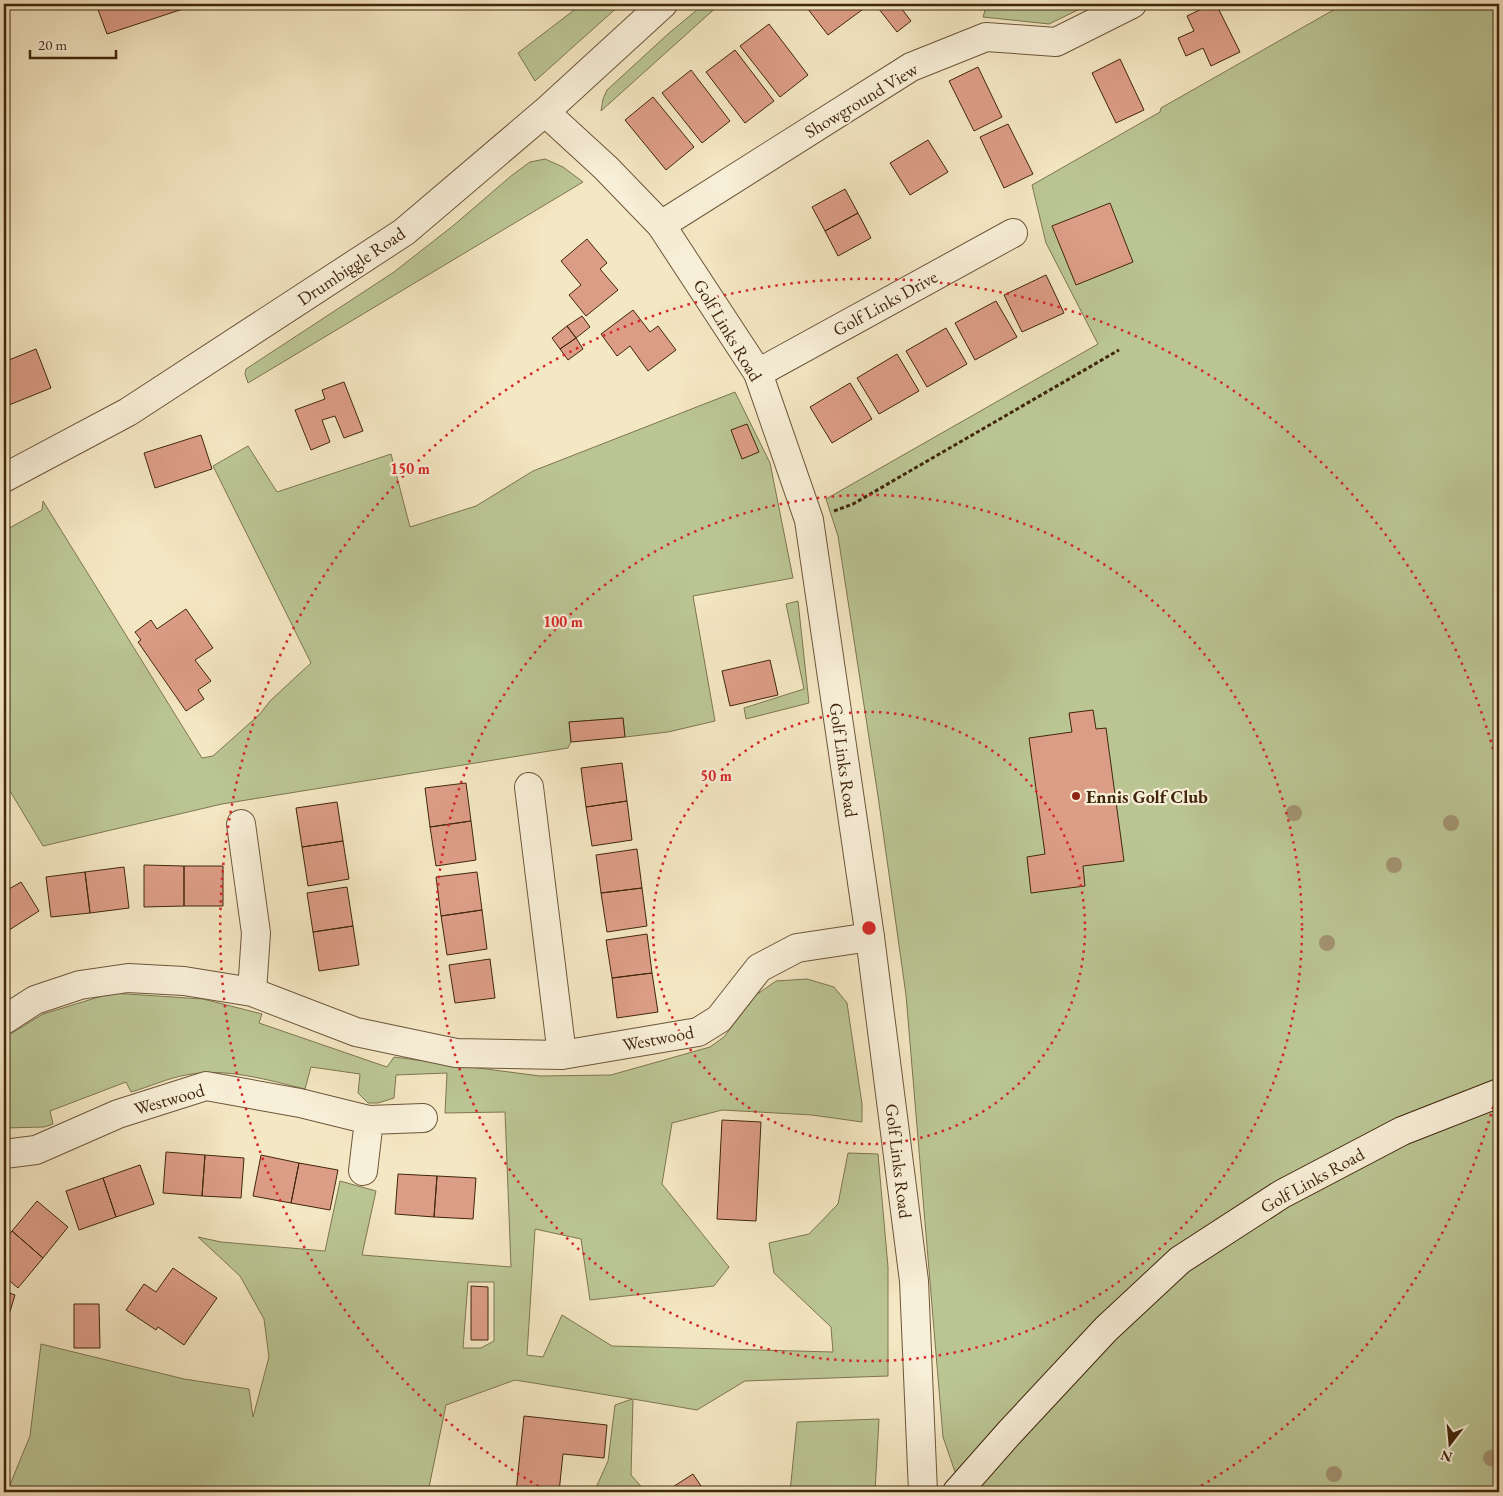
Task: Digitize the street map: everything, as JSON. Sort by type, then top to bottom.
[{"type":"street","name":"Drumbiggle Road","points":[[4,478],[128,412],[404,232],[545,112],[663,4]]},
{"type":"street","name":"Showground View","points":[[662,225],[911,67],[986,37],[1056,42],[1132,4]]},
{"type":"street","name":"Golf Links Road","points":[[545,112],[606,168],[662,225],[758,373],[809,520],[870,937],[914,1281],[922,1492]]},
{"type":"street","name":"Golf Links Drive","points":[[758,373],[1013,233]]},
{"type":"street","points":[[528,787],[562,1056]]},
{"type":"street","points":[[241,824],[256,933],[252,992]]},
{"type":"street","name":"Westwood","points":[[4,1020],[35,1000],[80,985],[128,978],[184,982],[252,992],[356,1032],[447,1052],[562,1056],[698,1032],[719,1019],[759,968],[797,948],[870,937]]},
{"type":"street","name":"Westwood","points":[[4,1154],[36,1150],[118,1114],[206,1086],[300,1102],[369,1120],[423,1118]]},
{"type":"street","name":"Golf Links Road","points":[[957,1492],[1106,1329],[1180,1260],[1282,1194],[1350,1158],[1402,1131],[1499,1093]]},
{"type":"street","points":[[363,1171],[369,1120]]},
{"type":"path","points":[[809,520],[853,504],[1119,350]]},
{"type":"green space","points":[[582,4],[621,4],[535,81],[518,53]]},
{"type":"green space","points":[[704,4],[720,4],[601,111],[607,90]]},
{"type":"green space","points":[[987,4],[1090,4],[1049,24],[983,17]]},
{"type":"green space","name":"Ennis Golf Club","points":[[1344,4],[1499,4],[1499,1492],[962,1492],[943,1437],[906,995],[838,536],[826,499],[1098,344],[1046,243],[1032,185],[1160,112],[1161,108]]},
{"type":"green space","points":[[545,159],[563,167],[583,182],[248,383],[245,374],[246,369],[394,272],[530,162]]},
{"type":"green space","points":[[735,392],[770,463],[793,578],[693,596],[715,721],[668,732],[625,737],[623,718],[570,722],[571,742],[568,748],[222,804],[43,846],[4,781],[4,531],[42,510],[43,501],[202,758],[213,756],[260,714],[270,701],[311,663],[213,466],[248,446],[277,492],[391,454],[410,527],[476,506],[533,471]]},
{"type":"green space","points":[[798,601],[809,703],[746,719],[744,708],[804,689],[786,604]]},
{"type":"green space","points":[[807,979],[834,987],[847,1003],[862,1104],[862,1122],[812,1115],[722,1110],[672,1123],[662,1184],[729,1267],[714,1286],[590,1300],[581,1239],[535,1229],[527,1355],[543,1357],[562,1315],[612,1346],[833,1352],[831,1327],[774,1273],[769,1243],[809,1234],[838,1204],[848,1153],[878,1154],[888,1267],[888,1376],[745,1381],[697,1410],[633,1399],[631,1475],[646,1492],[594,1492],[608,1461],[615,1405],[632,1399],[515,1380],[446,1405],[428,1492],[7,1492],[30,1436],[41,1344],[184,1379],[249,1389],[253,1417],[269,1357],[264,1319],[240,1276],[198,1237],[221,1242],[325,1251],[340,1181],[376,1191],[362,1255],[511,1267],[505,1112],[445,1113],[447,1073],[396,1075],[394,1098],[378,1103],[368,1103],[358,1093],[360,1074],[311,1067],[305,1089],[246,1076],[216,1073],[179,1076],[131,1092],[126,1082],[50,1111],[53,1124],[44,1127],[4,1128],[4,1038],[43,1014],[112,993],[203,999],[262,1014],[259,1023],[387,1067],[394,1057],[540,1076],[611,1075],[710,1047],[724,1037],[756,995],[776,981]],"holes":[[[468,1282],[494,1282],[494,1341],[481,1348],[463,1348]]]},
{"type":"green space","points":[[879,1419],[875,1492],[790,1492],[797,1422]]},
{"type":"building","points":[[96,4],[198,4],[107,34]]},
{"type":"building","points":[[804,4],[870,4],[828,35]]},
{"type":"building","points":[[875,4],[898,4],[911,21],[897,32]]},
{"type":"building","points":[[1212,4],[1216,4],[1240,52],[1211,66],[1203,48],[1186,56],[1178,38],[1194,31],[1187,16]]},
{"type":"building","points":[[769,24],[808,75],[780,97],[740,46]]},
{"type":"building","points":[[735,50],[774,101],[745,123],[706,72]]},
{"type":"building","points":[[1120,59],[1144,110],[1116,123],[1092,73]]},
{"type":"building","points":[[978,67],[1002,117],[974,131],[949,81]]},
{"type":"building","points":[[691,70],[730,121],[702,143],[662,93]]},
{"type":"building","points":[[653,97],[694,147],[666,170],[625,120]]},
{"type":"building","points":[[1008,124],[1033,174],[1004,188],[980,137]]},
{"type":"building","points":[[928,140],[948,172],[910,195],[890,163]]},
{"type":"building","points":[[845,189],[858,213],[825,231],[812,207]]},
{"type":"building","points":[[1110,203],[1133,262],[1076,285],[1052,226]]},
{"type":"building","points":[[858,213],[871,238],[838,256],[825,231]]},
{"type":"building","points":[[587,239],[607,263],[600,269],[618,290],[586,316],[569,295],[581,285],[561,261]]},
{"type":"building","points":[[1046,275],[1064,313],[1022,332],[1004,295]]},
{"type":"building","points":[[996,301],[1017,337],[975,360],[955,323]]},
{"type":"building","points":[[633,310],[650,332],[658,326],[676,350],[648,371],[630,346],[617,356],[601,334]]},
{"type":"building","points":[[582,316],[590,327],[576,338],[567,326]]},
{"type":"building","points":[[567,326],[576,338],[560,349],[552,338]]},
{"type":"building","points":[[946,328],[967,364],[927,387],[906,351]]},
{"type":"building","points":[[576,338],[583,349],[568,360],[560,349]]},
{"type":"building","points":[[36,349],[51,388],[4,407],[4,362]]},
{"type":"building","points":[[897,354],[919,391],[879,414],[857,378]]},
{"type":"building","points":[[344,382],[363,431],[344,438],[335,416],[322,420],[330,442],[311,450],[295,410],[325,399],[322,390]]},
{"type":"building","points":[[850,383],[872,419],[832,443],[810,407]]},
{"type":"building","points":[[747,424],[759,452],[742,459],[731,430]]},
{"type":"building","points":[[201,435],[212,469],[155,488],[144,453]]},
{"type":"building","points":[[186,609],[213,648],[195,660],[211,681],[198,690],[204,699],[186,711],[138,642],[141,640],[135,632],[151,620],[157,629]]},
{"type":"building","points":[[770,660],[778,695],[730,706],[722,671]]},
{"type":"building","name":"Ennis Golf Club","points":[[1093,710],[1096,729],[1106,728],[1124,861],[1083,866],[1085,886],[1031,893],[1027,857],[1045,854],[1029,738],[1072,732],[1069,713]]},
{"type":"building","points":[[623,718],[625,737],[571,742],[569,722]]},
{"type":"building","points":[[622,763],[627,801],[586,807],[581,768]]},
{"type":"building","points":[[466,783],[471,821],[430,827],[425,788]]},
{"type":"building","points":[[627,801],[632,840],[592,846],[586,807]]},
{"type":"building","points":[[337,802],[343,841],[302,847],[296,808]]},
{"type":"building","points":[[471,821],[476,860],[436,866],[430,827]]},
{"type":"building","points":[[343,841],[349,879],[308,886],[302,847]]},
{"type":"building","points":[[637,849],[642,888],[601,893],[596,855]]},
{"type":"building","points":[[144,865],[184,866],[184,906],[144,907]]},
{"type":"building","points":[[184,866],[223,866],[223,906],[184,906]]},
{"type":"building","points":[[124,867],[129,908],[90,913],[85,872]]},
{"type":"building","points":[[85,872],[90,913],[51,917],[46,877]]},
{"type":"building","points":[[477,872],[482,910],[441,916],[436,877]]},
{"type":"building","points":[[21,882],[39,911],[6,932],[4,928],[4,892]]},
{"type":"building","points":[[347,887],[353,926],[313,932],[307,893]]},
{"type":"building","points":[[642,888],[647,926],[607,932],[601,893]]},
{"type":"building","points":[[482,910],[487,949],[447,955],[441,916]]},
{"type":"building","points":[[353,926],[359,965],[319,971],[313,932]]},
{"type":"building","points":[[647,934],[652,973],[612,978],[606,940]]},
{"type":"building","points":[[490,959],[495,998],[455,1003],[449,965]]},
{"type":"building","points":[[652,973],[658,1012],[617,1018],[612,978]]},
{"type":"building","points":[[722,1120],[761,1122],[756,1221],[717,1219]]},
{"type":"building","points":[[166,1152],[205,1155],[202,1196],[163,1193]]},
{"type":"building","points":[[205,1155],[244,1158],[241,1198],[202,1196]]},
{"type":"building","points":[[261,1155],[299,1163],[291,1203],[253,1196]]},
{"type":"building","points":[[299,1163],[338,1170],[330,1210],[291,1203]]},
{"type":"building","points":[[140,1165],[154,1204],[116,1217],[103,1178]]},
{"type":"building","points":[[398,1174],[437,1176],[434,1217],[395,1214]]},
{"type":"building","points":[[437,1176],[476,1178],[473,1219],[434,1217]]},
{"type":"building","points":[[103,1178],[116,1217],[79,1230],[66,1191]]},
{"type":"building","points":[[37,1201],[68,1227],[43,1258],[12,1231]]},
{"type":"building","points":[[12,1231],[43,1258],[18,1288],[4,1276],[4,1241]]},
{"type":"building","points":[[173,1268],[217,1298],[184,1345],[158,1327],[156,1330],[126,1310],[144,1284],[156,1292]]},
{"type":"building","points":[[471,1286],[488,1287],[488,1340],[471,1340]]},
{"type":"building","points":[[4,1291],[15,1295],[4,1331]]},
{"type":"building","points":[[74,1304],[99,1304],[100,1348],[74,1348]]},
{"type":"building","points":[[524,1416],[607,1425],[604,1458],[563,1454],[559,1492],[516,1492]]},
{"type":"building","points":[[693,1474],[705,1492],[665,1492]]},
{"type":"place","name":"Ennis Golf Club","points":[[1076,796]]}]
